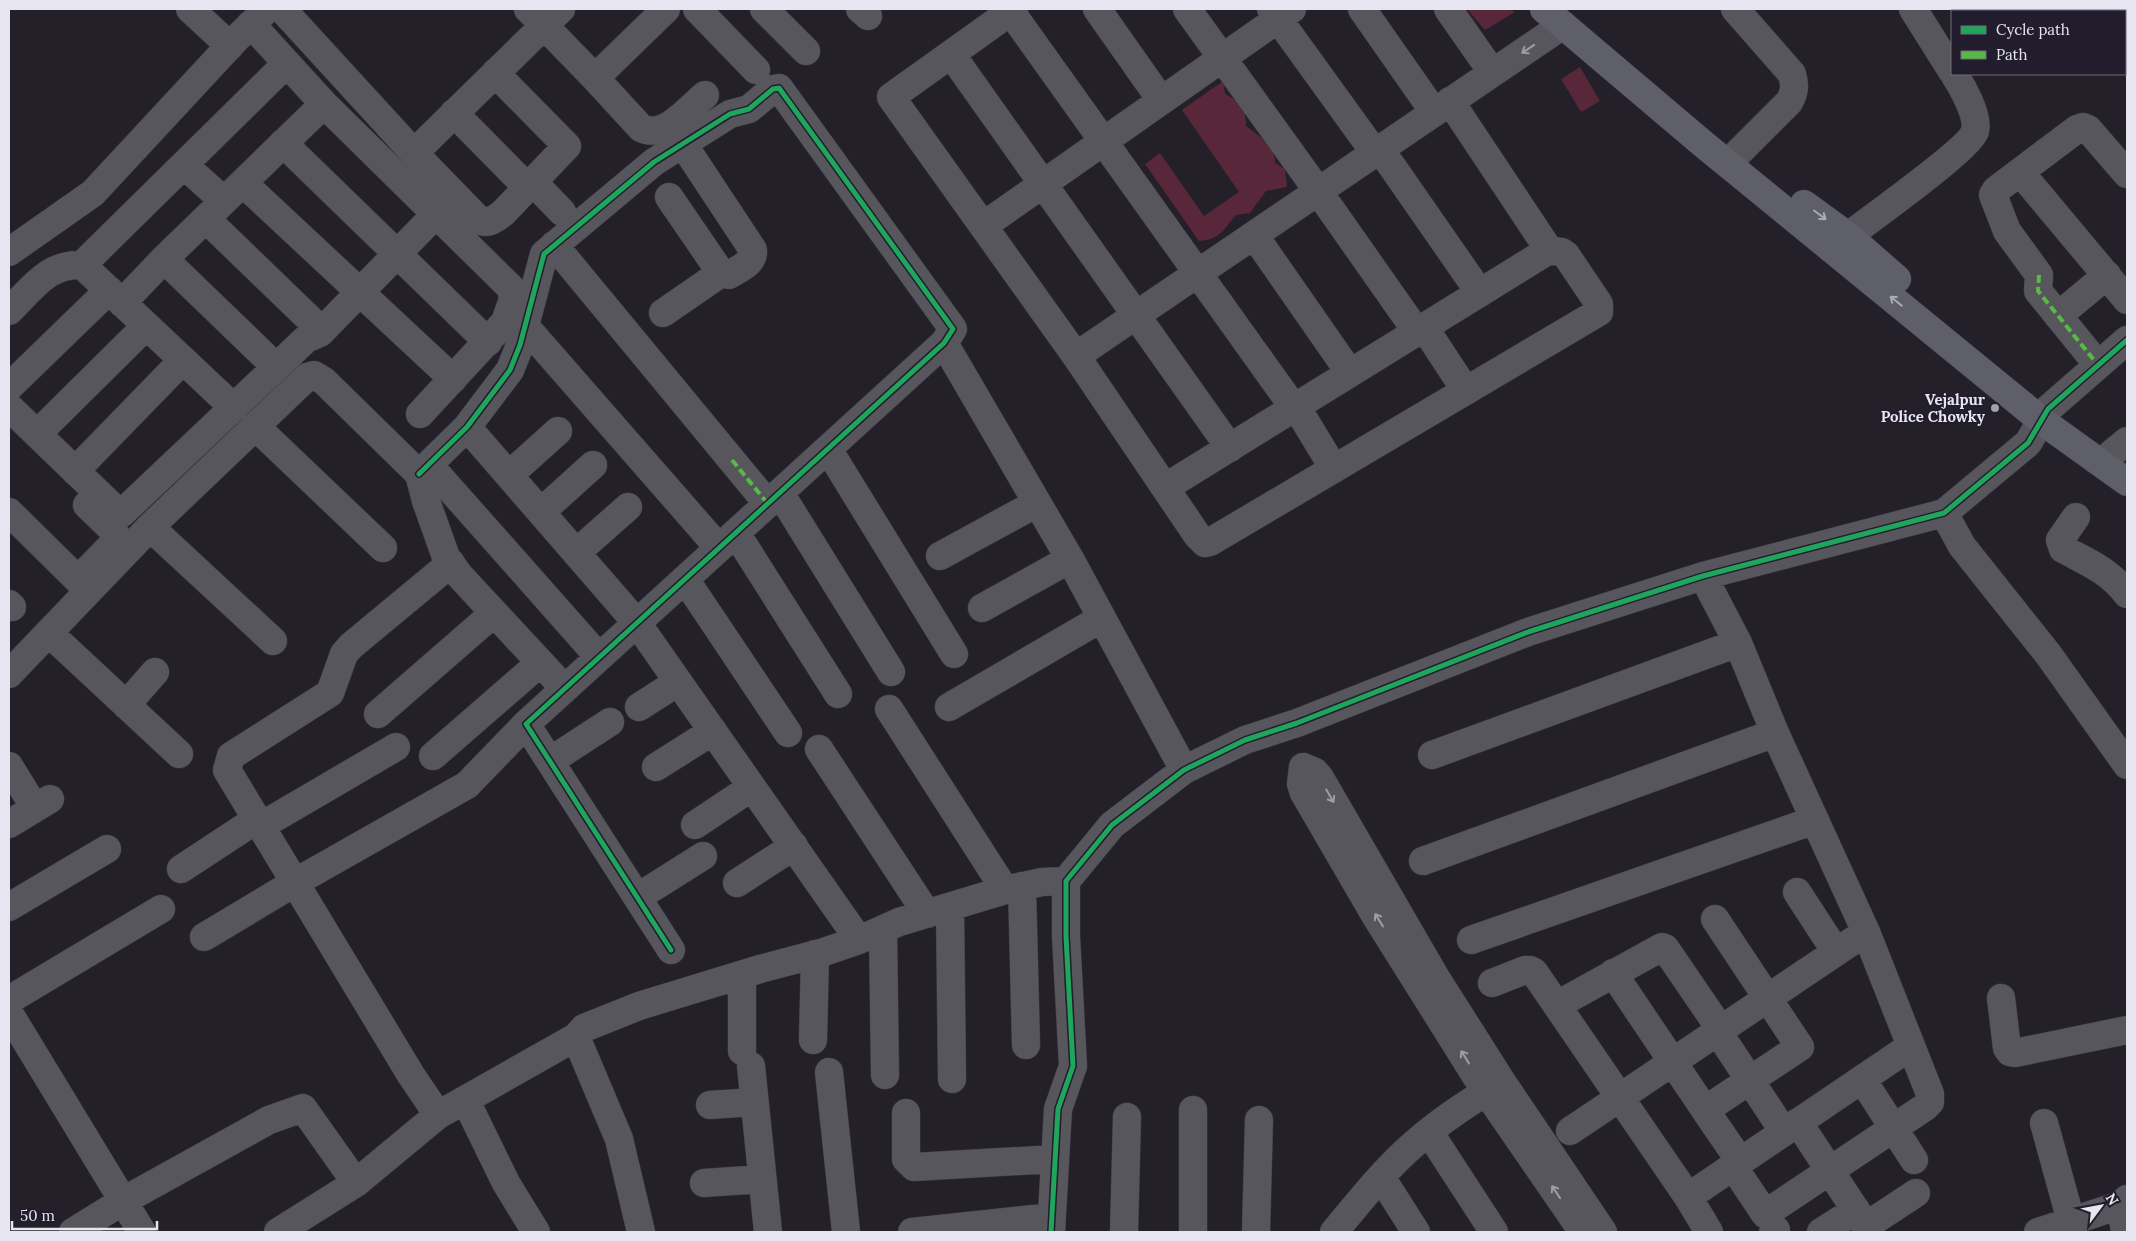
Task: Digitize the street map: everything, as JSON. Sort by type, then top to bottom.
[{"type":"main road","points":[[1557,14],[1710,134],[1848,236],[2045,415],[2122,454]]},
{"type":"main road","points":[[1557,14],[1702,143],[2127,482]]},
{"type":"street","points":[[190,9],[230,46]]},
{"type":"street","points":[[282,9],[414,153],[478,220],[484,222],[491,221],[503,213],[567,146],[495,73]]},
{"type":"street","points":[[596,78],[666,9]]},
{"type":"street","points":[[697,9],[756,70]]},
{"type":"street","points":[[764,9],[806,51]]},
{"type":"street","points":[[1097,9],[1162,100]]},
{"type":"street","points":[[1187,9],[1318,191],[1466,391]]},
{"type":"street","points":[[1362,9],[1442,107],[1550,250]]},
{"type":"street","points":[[1448,9],[1492,72]]},
{"type":"street","points":[[1735,9],[1792,74],[1794,84],[1794,94],[1789,102],[1737,154]]},
{"type":"street","points":[[1913,9],[1951,62]]},
{"type":"street","points":[[1166,487],[1230,448],[1295,407],[1420,329],[1550,250],[1562,252],[1569,258],[1599,304],[1599,312],[1466,391],[1334,469],[1210,542],[1205,542],[1197,535],[1076,356],[891,96],[1012,10],[1103,141],[1295,407],[1334,469]]},
{"type":"street","points":[[983,226],[1222,58],[1280,12],[1377,151],[1480,293]]},
{"type":"street","points":[[414,153],[495,73],[544,14],[596,78],[641,128],[647,132],[666,128],[704,95]]},
{"type":"street","points":[[1076,356],[1492,72],[1557,14]]},
{"type":"street","points":[[9,252],[93,193],[260,16],[286,64],[324,104],[511,288],[513,299],[505,322],[420,414]]},
{"type":"street","points":[[951,54],[1230,448]]},
{"type":"street","points":[[82,265],[286,64]]},
{"type":"street","points":[[1848,236],[1926,178],[1971,139],[1975,130],[1974,119],[1962,77]]},
{"type":"street","points":[[204,937],[294,883],[468,785],[526,724],[564,688],[944,343],[953,329],[779,88],[774,89],[749,108],[730,114],[654,162],[544,254],[520,345],[510,370],[467,427],[424,469],[426,501],[446,557],[460,576],[564,688]]},
{"type":"street","points":[[9,387],[116,296],[164,259],[324,104]]},
{"type":"street","points":[[454,113],[529,184],[562,212]]},
{"type":"street","points":[[2098,364],[2038,291],[2039,275],[2006,232],[1994,199],[1994,192],[2077,129],[2083,127],[2088,129],[2127,174]]},
{"type":"street","points":[[283,143],[488,342]]},
{"type":"street","points":[[669,196],[721,273],[729,275],[751,262],[753,250],[683,144]]},
{"type":"street","points":[[184,165],[224,201],[358,292],[453,379]]},
{"type":"street","points":[[2020,172],[2127,300]]},
{"type":"street","points":[[224,201],[322,331]]},
{"type":"street","points":[[9,406],[118,512],[122,513],[306,339],[316,336],[322,331],[436,213]]},
{"type":"street","points":[[1254,235],[1350,373]]},
{"type":"street","points":[[554,245],[774,498],[891,672]]},
{"type":"street","points":[[164,259],[276,367]]},
{"type":"street","points":[[9,311],[48,272],[70,264],[82,265],[234,408]]},
{"type":"street","points":[[663,313],[721,273]]},
{"type":"street","points":[[2058,316],[2107,275]]},
{"type":"street","points":[[37,434],[146,326]]},
{"type":"street","points":[[525,326],[727,540],[838,694]]},
{"type":"street","points":[[912,1232],[1051,1225],[1058,1109],[1073,1066],[1066,936],[1066,881],[1112,825],[1184,770],[1245,740],[1297,723],[1528,632],[1703,576],[1944,512],[2028,443],[2045,415],[2098,364],[2127,340]]},
{"type":"street","points":[[944,343],[1070,559],[1184,770]]},
{"type":"street","points":[[75,471],[182,360]]},
{"type":"street","points":[[9,674],[150,527],[254,426],[307,377],[314,375],[324,381],[424,469],[599,656]]},
{"type":"street","points":[[254,426],[382,548]]},
{"type":"street","points":[[467,427],[637,623],[794,846],[871,935],[885,1075]]},
{"type":"street","points":[[9,429],[114,531],[116,540],[78,580],[9,512]]},
{"type":"street","points":[[509,475],[558,431]]},
{"type":"street","points":[[828,449],[954,654]]},
{"type":"street","points":[[540,512],[593,465]]},
{"type":"street","points":[[940,556],[1038,504]]},
{"type":"street","points":[[576,553],[628,507]]},
{"type":"street","points":[[1944,512],[1962,546],[2048,654],[2127,765]]},
{"type":"street","points":[[2076,517],[2060,540],[2063,549],[2105,571],[2125,585]]},
{"type":"street","points":[[150,527],[273,641]]},
{"type":"street","points":[[982,608],[1070,559]]},
{"type":"street","points":[[438,1115],[411,1075],[294,883],[228,770],[231,756],[330,693],[344,654],[351,646],[451,563]]},
{"type":"street","points":[[1613,973],[1674,1061],[1705,1110],[1773,1227],[1830,1171],[1930,1102],[1930,1094],[1866,932],[1738,644],[1703,576]]},
{"type":"street","points":[[685,578],[788,733]]},
{"type":"street","points":[[378,714],[494,613]]},
{"type":"street","points":[[949,707],[1102,618]]},
{"type":"street","points":[[49,633],[179,754]]},
{"type":"street","points":[[1432,755],[1738,644]]},
{"type":"street","points":[[433,756],[540,663]]},
{"type":"street","points":[[126,705],[155,672]]},
{"type":"street","points":[[639,706],[678,682]]},
{"type":"street","points":[[889,709],[1014,888],[1026,1045]]},
{"type":"street","points":[[550,761],[610,722]]},
{"type":"street","points":[[1297,723],[1294,736],[1303,767],[1301,784],[1304,793],[1375,915],[1494,1087],[1603,1232]]},
{"type":"street","points":[[526,724],[671,950]]},
{"type":"street","points":[[656,767],[713,731]]},
{"type":"street","points":[[1423,861],[1776,733]]},
{"type":"street","points":[[181,869],[259,823],[396,747]]},
{"type":"street","points":[[819,749],[938,910],[952,1079]]},
{"type":"street","points":[[9,766],[43,804],[9,824]]},
{"type":"street","points":[[695,825],[752,787]]},
{"type":"street","points":[[1471,940],[1815,820]]},
{"type":"street","points":[[737,883],[794,846]]},
{"type":"street","points":[[9,906],[107,849]]},
{"type":"street","points":[[638,897],[703,856]]},
{"type":"street","points":[[278,1232],[356,1183],[438,1115],[466,1101],[576,1036],[584,1028],[639,1006],[742,974],[815,954],[938,910],[1014,888],[1042,882],[1066,881]]},
{"type":"street","points":[[1797,892],[1836,952]]},
{"type":"street","points":[[9,1000],[161,909]]},
{"type":"street","points":[[1705,1110],[1800,1047],[1714,919]]},
{"type":"street","points":[[1570,1131],[1866,932]]},
{"type":"street","points":[[1557,1005],[1658,948],[1665,948],[1750,1080],[1830,1171],[1864,1223]]},
{"type":"street","points":[[813,1040],[815,954]]},
{"type":"street","points":[[1492,983],[1530,970],[1534,972],[1688,1197],[1709,1232]]},
{"type":"street","points":[[742,974],[746,1059],[754,1102],[768,1232]]},
{"type":"street","points":[[2001,998],[2007,1048],[2010,1052],[2014,1053],[2127,1030]]},
{"type":"street","points":[[9,1013],[142,1232]]},
{"type":"street","points":[[576,1036],[619,1139],[641,1232]]},
{"type":"street","points":[[1688,1197],[1911,1046]]},
{"type":"street","points":[[829,1072],[846,1232]]},
{"type":"street","points":[[1862,1079],[1914,1160]]},
{"type":"street","points":[[1334,1232],[1381,1177],[1412,1145],[1452,1114],[1494,1087]]},
{"type":"street","points":[[1494,1087],[1583,1232]]},
{"type":"street","points":[[466,1101],[506,1183],[536,1232]]},
{"type":"street","points":[[710,1104],[754,1102]]},
{"type":"street","points":[[73,1232],[123,1201],[269,1120],[303,1108],[356,1183]]},
{"type":"street","points":[[1192,1232],[1193,1110]]},
{"type":"street","points":[[906,1113],[906,1159],[914,1167],[1055,1159]]},
{"type":"street","points":[[1124,1232],[1127,1117]]},
{"type":"street","points":[[1256,1232],[1258,1120]]},
{"type":"street","points":[[2044,1123],[2071,1222]]},
{"type":"street","points":[[1429,1132],[1494,1232]]},
{"type":"street","points":[[1381,1177],[1416,1232]]},
{"type":"street","points":[[704,1184],[762,1179]]},
{"type":"street","points":[[1821,1232],[1864,1223],[1916,1193]]},
{"type":"street","points":[[2038,1232],[2124,1202],[2126,1232]]},
{"type":"shaded area","points":[[1467,9],[1511,9],[1515,12],[1485,30]]},
{"type":"shaded area","points":[[1580,67],[1600,101],[1581,112],[1561,79]]},
{"type":"shaded area","points":[[1223,81],[1225,94],[1242,106],[1246,126],[1261,137],[1272,151],[1275,163],[1285,169],[1287,187],[1266,191],[1250,213],[1236,215],[1217,236],[1199,241],[1145,164],[1160,153],[1204,216],[1239,192],[1182,110]]},
{"type":"marked path","points":[[2039,275],[2038,291],[2098,365]]},
{"type":"marked path","points":[[732,460],[768,504]]},
{"type":"cycle path","points":[[419,474],[467,427],[510,370],[520,345],[544,254],[654,162],[730,114],[749,109],[773,89],[779,88],[953,329],[944,343],[526,724],[671,950]]},
{"type":"cycle path","points":[[1051,1232],[1058,1109],[1073,1066],[1066,936],[1066,881],[1112,825],[1184,770],[1245,740],[1297,723],[1528,632],[1703,576],[1944,513],[2028,443],[2048,409],[2127,340]]},
{"type":"place","name":"Vejalpur Police Chowky","points":[[1995,408]]}]
